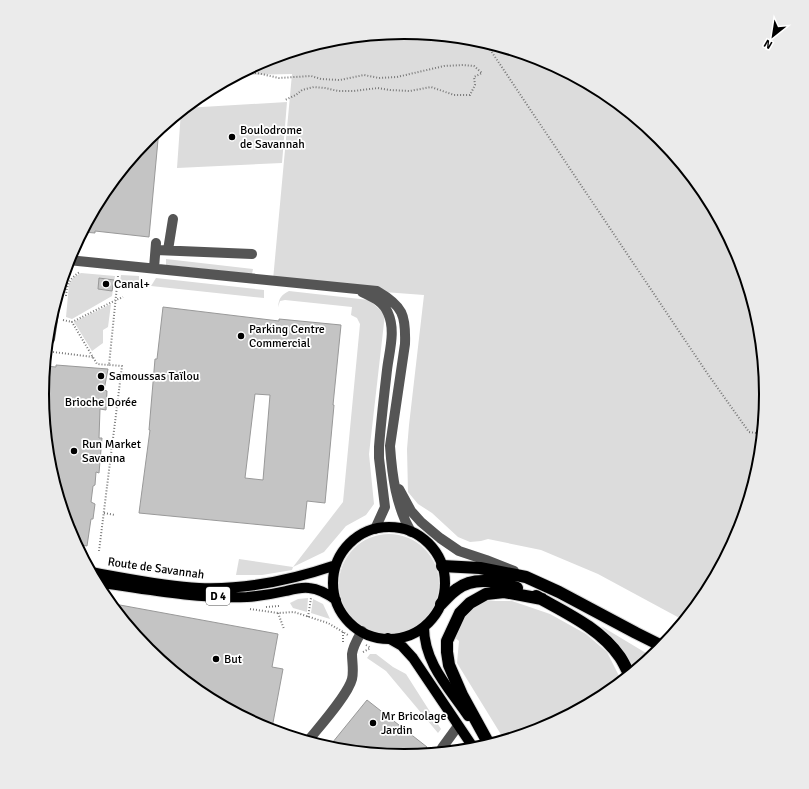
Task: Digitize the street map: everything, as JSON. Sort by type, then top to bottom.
[{"type":"highway","points":[[442,566],[480,568],[526,577],[559,592],[658,644]]},
{"type":"highway","points":[[441,604],[457,589],[470,582],[482,581],[511,586],[527,591],[585,624],[606,641],[620,657],[628,671]]},
{"type":"highway","points":[[486,740],[449,665],[447,641],[460,613],[470,603],[486,594],[504,592],[542,599]]},
{"type":"main road","points":[[394,527],[411,532],[420,536],[434,549],[442,566],[445,585],[441,604],[437,612],[424,626],[407,636],[388,638],[370,635],[362,631],[346,618],[340,610],[336,600],[333,583],[336,565],[347,546],[355,538],[365,532],[375,529],[394,527]]},
{"type":"main road","name":"Route de Savannah","points":[[98,573],[172,585],[199,588],[225,588],[260,585],[311,573],[336,565]]},
{"type":"main road","name":"Route de Savannah","points":[[104,583],[171,593],[229,597],[267,595],[302,587],[315,588],[336,600]]},
{"type":"main road","points":[[424,626],[427,652],[433,665],[485,741]]},
{"type":"main road","points":[[388,638],[402,646],[413,658],[470,744]]},
{"type":"street","points":[[168,250],[173,219]]},
{"type":"street","points":[[154,268],[156,246],[168,250],[252,254]]},
{"type":"street","points":[[75,260],[377,291],[393,300],[403,314],[406,329],[390,446],[398,503],[403,519],[411,532]]},
{"type":"street","points":[[357,290],[378,300],[388,312],[392,328],[379,447],[385,507],[375,529]]},
{"type":"street","points":[[394,480],[411,511],[420,522],[440,538],[459,551],[486,560],[526,577]]},
{"type":"street","points":[[311,738],[331,712],[353,678],[352,653],[357,639],[362,631]]},
{"type":"street","points":[[442,748],[458,726]]},
{"type":"path","points":[[490,49],[712,380],[749,432],[758,433]]},
{"type":"path","points":[[253,73],[279,78],[310,76],[321,79],[340,80],[364,75],[378,78],[397,77],[444,66],[463,65],[474,66],[482,73],[474,77],[475,85],[470,95],[454,95],[431,87],[410,91],[378,88],[338,91],[314,87],[302,90],[296,95],[285,100]]},
{"type":"path","points":[[64,291],[68,283],[80,272]]},
{"type":"path","points":[[109,365],[118,275],[111,274]]},
{"type":"path","points":[[64,320],[72,322],[123,297]]},
{"type":"path","points":[[62,327],[64,313]]},
{"type":"path","points":[[72,322],[97,364],[122,366],[98,551]]},
{"type":"path","points":[[52,347],[53,353],[93,357]]},
{"type":"path","points":[[117,404],[128,406]]},
{"type":"path","points":[[110,458],[121,460]]},
{"type":"path","points":[[103,513],[115,515]]},
{"type":"path","points":[[308,617],[311,597]]},
{"type":"path","points":[[284,629],[278,613],[294,612],[328,623],[342,632]]},
{"type":"path","points":[[360,654],[371,648]]},
{"type":"shaded area","points":[[404,39],[428,40],[451,42],[497,51],[541,66],[602,99],[639,127],[672,160],[687,178],[700,197],[723,237],[741,280],[748,302],[757,348],[760,394],[757,441],[748,487],[741,509],[733,531],[712,572],[700,592],[681,619],[598,574],[541,550],[488,539],[470,542],[458,537],[432,513],[418,504],[408,492],[407,449],[424,295],[357,290],[273,280],[292,74],[250,75],[268,66],[312,51],[358,42]]},
{"type":"shaded area","name":"Boulodrome de Savannah","points":[[287,102],[282,163],[177,168],[180,118],[195,107]]},
{"type":"shaded area","points":[[166,259],[253,269],[252,274],[166,265]]},
{"type":"shaded area","points":[[81,273],[115,276],[112,296],[72,319],[66,317],[69,284],[74,277]]},
{"type":"shaded area","points":[[121,275],[139,276],[139,282],[120,281]]},
{"type":"shaded area","points":[[156,278],[264,290],[264,298],[151,286]]},
{"type":"shaded area","points":[[289,291],[369,300],[385,314],[369,454],[374,504],[366,515],[346,526],[324,552],[293,567],[343,502],[360,324],[357,318],[351,315],[352,307],[285,300],[280,301],[278,307],[281,297]]},
{"type":"shaded area","points":[[111,304],[108,327],[103,330],[103,343],[92,351],[74,322]]},
{"type":"shaded area","points":[[389,534],[408,538],[424,549],[435,565],[439,584],[435,603],[424,619],[408,630],[389,634],[370,630],[354,619],[343,603],[339,584],[343,565],[354,549],[370,538]]},
{"type":"shaded area","points":[[239,559],[293,567],[292,570],[262,575],[236,575]]},
{"type":"shaded area","points":[[308,598],[307,612],[293,608],[290,603],[298,599]]},
{"type":"shaded area","points":[[313,599],[323,604],[330,619],[311,613]]},
{"type":"shaded area","points":[[486,601],[512,601],[550,614],[586,634],[607,652],[619,678],[562,713],[541,723],[502,736],[457,663],[459,641],[454,637],[463,619],[474,608]]},
{"type":"shaded area","points":[[601,626],[648,654],[632,667],[629,659]]},
{"type":"shaded area","points":[[370,654],[376,654],[393,667],[406,674],[441,729],[438,733],[386,671],[367,658]]},
{"type":"building","points":[[158,138],[149,237],[95,231],[95,233],[88,232],[109,197],[137,160]]},
{"type":"building","name":"Canal+","points":[[99,278],[114,280],[112,291],[98,289]]},
{"type":"building","points":[[163,307],[279,321],[279,319],[341,325],[325,503],[307,501],[304,529],[139,513],[150,430],[155,359],[157,359]],"holes":[[[255,394],[270,395],[263,480],[245,478]]]},
{"type":"building","name":"Run Market Savanna","points":[[56,365],[108,369],[104,390],[107,391],[106,410],[100,409],[99,438],[102,438],[99,473],[96,472],[95,485],[93,486],[91,502],[95,504],[87,546],[83,545],[68,509],[61,487],[52,441],[49,394],[50,371],[50,366],[56,367]]},
{"type":"building","name":"But","points":[[118,605],[278,634],[272,667],[283,669],[273,725],[227,702],[188,677],[153,646]]},
{"type":"building","name":"Mr Bricolage Jardin","points":[[367,700],[427,747],[425,749],[381,749],[333,742]]},
{"type":"place","name":"Boulodrome de Savannah","points":[[232,137]]},
{"type":"place","name":"Canal+","points":[[106,284]]},
{"type":"place","name":"Parking Centre Commercial","points":[[241,336]]},
{"type":"place","name":"Samoussas Taïlou","points":[[101,376]]},
{"type":"place","name":"Brioche Dorée","points":[[101,388]]},
{"type":"place","name":"Run Market Savanna","points":[[74,451]]},
{"type":"place","name":"But","points":[[216,659]]},
{"type":"place","name":"Mr Bricolage Jardin","points":[[373,723]]}]
